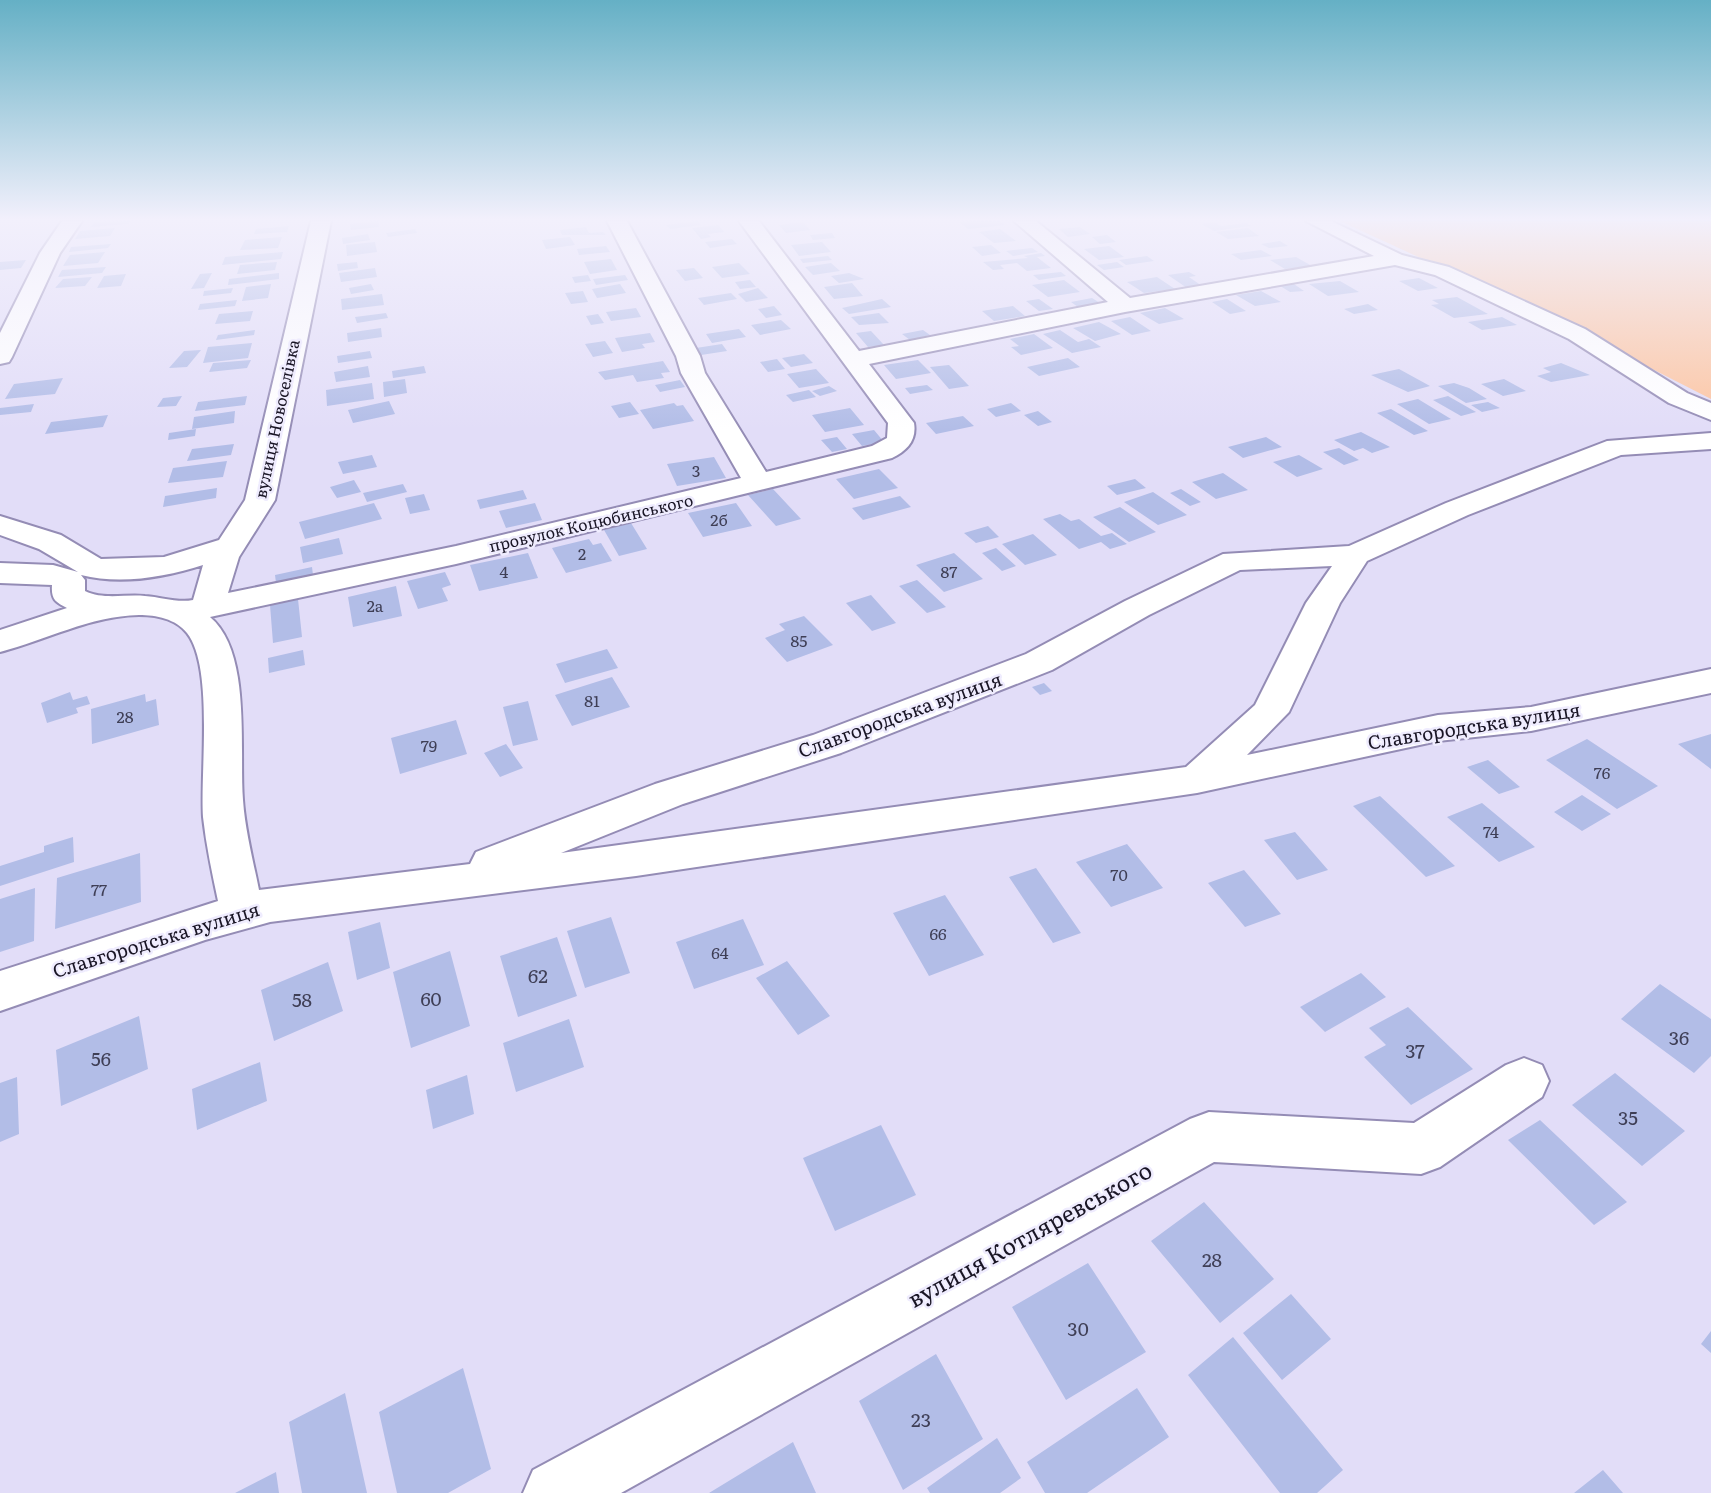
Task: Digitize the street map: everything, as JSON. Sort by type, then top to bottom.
[{"type":"street","points":[[0,357],[32,291]]},
{"type":"street","name":"вулиця Новоселівка","points":[[195,609],[231,546],[255,514],[260,500],[306,291]]},
{"type":"street","points":[[654,291],[688,356],[693,373],[758,483]]},
{"type":"street","points":[[801,291],[852,360],[1207,291]]},
{"type":"street","points":[[1108,291],[1125,305]]},
{"type":"street","points":[[1484,291],[1577,334],[1658,386],[1711,412]]},
{"type":"street","name":"провулок Коцюбинського","points":[[14,574],[53,575],[69,580],[68,596],[77,603],[195,609],[456,555],[876,454],[890,449],[901,439],[901,423],[852,360]]},
{"type":"street","name":"Славгородська вулиця","points":[[440,883],[669,793],[827,744],[1039,663],[1137,608],[1234,561],[1355,555],[1457,509],[1618,447],[1658,418],[1658,386]]},
{"type":"street","name":"Славгородська вулиця","points":[[1618,447],[1711,441]]},
{"type":"street","points":[[0,526],[66,549],[93,568]]},
{"type":"street","points":[[14,574],[167,566],[231,546]]},
{"type":"street","points":[[1197,779],[1270,712],[1323,603],[1355,555]]},
{"type":"street","points":[[0,641],[75,617],[124,607]]},
{"type":"street","points":[[195,609],[190,616],[205,631],[219,669],[223,816],[243,912]]},
{"type":"street","name":"Славгородська вулиця","points":[[0,991],[202,923],[270,905],[636,860],[1197,779],[1438,727],[1531,719],[1711,681]]},
{"type":"street","name":"вулиця Котляревського","points":[[556,1493],[1209,1137],[1421,1149],[1524,1081]]},
{"type":"shaded area","points":[[1492,291],[1711,291],[1711,399],[1562,323]]},
{"type":"building","points":[[204,291],[232,291],[231,293],[203,296]]},
{"type":"building","points":[[245,291],[270,291],[268,298],[242,301]]},
{"type":"building","points":[[350,291],[370,291],[351,294]]},
{"type":"building","points":[[583,291],[588,302],[571,304],[565,293]]},
{"type":"building","points":[[593,291],[624,291],[626,293],[597,298]]},
{"type":"building","points":[[761,291],[768,298],[746,302],[738,294]]},
{"type":"building","points":[[827,291],[858,291],[863,296],[834,299]]},
{"type":"building","points":[[1040,291],[1080,292],[1048,297]]},
{"type":"building","points":[[1261,291],[1281,302],[1255,306],[1236,295]]},
{"type":"building","points":[[1320,291],[1359,292],[1328,296]]},
{"type":"building","points":[[731,293],[737,299],[704,305],[698,298]]},
{"type":"building","points":[[382,294],[384,305],[342,310],[341,299]]},
{"type":"building","points":[[1457,297],[1488,314],[1454,318],[1431,305],[1439,304],[1432,300]]},
{"type":"building","points":[[1092,298],[1100,303],[1078,307],[1071,302]]},
{"type":"building","points":[[882,299],[891,307],[849,314],[842,308]]},
{"type":"building","points":[[1039,299],[1053,309],[1039,311],[1026,301]]},
{"type":"building","points":[[1227,299],[1246,311],[1230,314],[1212,302]]},
{"type":"building","points":[[237,300],[235,306],[198,310],[200,304]]},
{"type":"building","points":[[1368,304],[1378,310],[1354,314],[1344,309]]},
{"type":"building","points":[[774,306],[782,315],[766,318],[758,309]]},
{"type":"building","points":[[1013,306],[1025,316],[994,321],[982,311]]},
{"type":"building","points":[[636,308],[641,317],[611,321],[606,312]]},
{"type":"building","points":[[1165,308],[1184,319],[1159,324],[1140,313]]},
{"type":"building","points":[[253,311],[250,321],[215,324],[219,314]]},
{"type":"building","points":[[386,313],[388,318],[357,323],[355,317]]},
{"type":"building","points":[[879,313],[889,323],[859,325],[851,317]]},
{"type":"building","points":[[598,314],[604,323],[591,325],[586,316]]},
{"type":"building","points":[[1130,317],[1151,331],[1132,335],[1111,321]]},
{"type":"building","points":[[1502,317],[1517,325],[1482,330],[1468,322]]},
{"type":"building","points":[[781,320],[791,329],[760,335],[751,325]]},
{"type":"building","points":[[1099,322],[1121,334],[1095,341],[1073,328]]},
{"type":"building","points":[[381,328],[382,337],[348,342],[347,333]]},
{"type":"building","points":[[739,329],[746,337],[712,343],[706,334]]},
{"type":"building","points":[[255,330],[254,335],[216,340],[218,335]]},
{"type":"building","points":[[923,330],[930,335],[910,340],[902,334]]},
{"type":"building","points":[[1060,330],[1078,342],[1089,339],[1101,347],[1072,353],[1043,334]]},
{"type":"building","points":[[871,331],[884,345],[868,347],[856,333]]},
{"type":"building","points":[[650,333],[655,342],[642,344],[645,348],[622,352],[615,338]]},
{"type":"building","points":[[1034,334],[1053,348],[1021,355],[1011,347],[1019,346],[1010,339]]},
{"type":"building","points":[[605,341],[613,353],[593,357],[585,344]]},
{"type":"building","points":[[252,343],[248,358],[203,363],[208,347]]},
{"type":"building","points":[[722,344],[727,351],[701,355],[696,348]]},
{"type":"building","points":[[201,350],[187,367],[169,368],[184,351]]},
{"type":"building","points":[[370,351],[372,358],[338,363],[337,356]]},
{"type":"building","points":[[804,354],[813,363],[791,367],[782,358]]},
{"type":"building","points":[[1068,358],[1080,367],[1039,376],[1027,367]]},
{"type":"building","points":[[777,359],[785,369],[768,372],[760,362]]},
{"type":"building","points":[[251,360],[247,368],[209,372],[213,363]]},
{"type":"building","points":[[918,360],[931,373],[896,379],[884,365]]},
{"type":"building","points":[[663,361],[670,372],[661,373],[664,378],[637,382],[633,375],[605,380],[598,372]]},
{"type":"building","points":[[1561,363],[1590,375],[1551,382],[1537,376],[1551,372],[1543,368]]},
{"type":"building","points":[[949,365],[969,386],[949,389],[930,367]]},
{"type":"building","points":[[368,366],[370,377],[336,382],[334,372]]},
{"type":"building","points":[[424,366],[426,373],[393,378],[392,371]]},
{"type":"building","points":[[816,369],[829,383],[799,388],[787,374]]},
{"type":"building","points":[[1399,369],[1430,386],[1408,392],[1371,375]]},
{"type":"building","points":[[63,378],[55,394],[5,399],[14,384]]},
{"type":"building","points":[[405,379],[407,393],[384,397],[383,382]]},
{"type":"building","points":[[1504,379],[1526,391],[1503,396],[1481,384]]},
{"type":"building","points":[[680,380],[685,387],[660,392],[655,385]]},
{"type":"building","points":[[372,383],[374,399],[327,406],[326,390]]},
{"type":"building","points":[[1454,383],[1487,399],[1466,403],[1438,386]]},
{"type":"building","points":[[927,385],[933,390],[910,394],[905,388]]},
{"type":"building","points":[[829,386],[837,391],[820,396],[812,391]]},
{"type":"building","points":[[809,390],[816,397],[793,402],[786,395]]},
{"type":"building","points":[[182,396],[176,406],[157,407],[163,398]]},
{"type":"building","points":[[247,396],[245,405],[195,411],[198,402]]},
{"type":"building","points":[[1448,396],[1476,412],[1461,416],[1433,400]]},
{"type":"building","points":[[1418,399],[1451,419],[1429,424],[1397,404]]},
{"type":"building","points":[[389,401],[395,414],[353,423],[348,410]]},
{"type":"building","points":[[630,402],[639,414],[619,418],[611,406]]},
{"type":"building","points":[[1488,402],[1500,408],[1482,412],[1471,405]]},
{"type":"building","points":[[674,403],[677,406],[683,405],[694,421],[653,429],[640,410]]},
{"type":"building","points":[[1011,403],[1021,411],[996,417],[987,409]]},
{"type":"building","points":[[34,404],[31,412],[0,415],[0,408]]},
{"type":"building","points":[[850,408],[864,425],[825,432],[812,415]]},
{"type":"building","points":[[1391,409],[1428,431],[1414,435],[1377,413]]},
{"type":"building","points":[[235,411],[234,423],[192,429],[194,417]]},
{"type":"building","points":[[1038,411],[1052,422],[1038,426],[1024,415]]},
{"type":"building","points":[[108,415],[103,427],[45,434],[51,422]]},
{"type":"building","points":[[963,416],[974,426],[936,434],[926,423]]},
{"type":"building","points":[[196,429],[195,436],[168,440],[169,433]]},
{"type":"building","points":[[874,430],[884,442],[862,446],[852,434]]},
{"type":"building","points":[[1361,432],[1390,447],[1372,453],[1363,448],[1354,451],[1334,440]]},
{"type":"building","points":[[837,437],[847,449],[832,452],[821,440]]},
{"type":"building","points":[[1266,437],[1282,447],[1243,458],[1228,447]]},
{"type":"building","points":[[234,444],[231,455],[187,461],[192,449]]},
{"type":"building","points":[[1339,448],[1359,460],[1344,465],[1323,452]]},
{"type":"building","points":[[372,455],[377,467],[343,474],[338,462]]},
{"type":"building","points":[[1299,455],[1323,469],[1297,477],[1273,462]]},
{"type":"building","points":[[714,457],[726,478],[677,486],[667,464]]},
{"type":"building","points":[[227,461],[223,477],[168,483],[173,468]]},
{"type":"building","points":[[879,469],[898,488],[854,499],[836,479]]},
{"type":"building","points":[[1223,473],[1248,490],[1216,499],[1192,482]]},
{"type":"building","points":[[1135,479],[1146,488],[1117,495],[1107,486]]},
{"type":"building","points":[[354,480],[361,492],[337,498],[330,487]]},
{"type":"building","points":[[403,484],[407,492],[367,502],[363,493]]},
{"type":"building","points":[[217,488],[216,498],[163,507],[165,496]]},
{"type":"building","points":[[773,489],[801,519],[776,526],[748,495]]},
{"type":"building","points":[[1181,489],[1201,502],[1190,506],[1170,493]]},
{"type":"building","points":[[523,490],[527,499],[480,509],[477,500]]},
{"type":"building","points":[[1153,492],[1187,515],[1158,525],[1124,502]]},
{"type":"building","points":[[424,494],[430,510],[410,514],[405,498]]},
{"type":"building","points":[[900,496],[911,507],[863,520],[852,508]]},
{"type":"building","points":[[374,503],[382,519],[305,539],[299,522]]},
{"type":"building","points":[[535,503],[542,520],[506,528],[499,511]]},
{"type":"building","points":[[736,503],[752,526],[703,537],[688,513]]},
{"type":"building","points":[[1120,507],[1156,532],[1129,542],[1093,517]]},
{"type":"building","points":[[1060,514],[1071,521],[1079,519],[1101,536],[1112,533],[1127,544],[1110,549],[1101,542],[1079,549],[1043,519]]},
{"type":"building","points":[[631,523],[647,549],[619,556],[604,530]]},
{"type":"building","points":[[988,526],[999,537],[976,543],[964,533]]},
{"type":"building","points":[[1033,534],[1057,555],[1025,565],[1002,544]]},
{"type":"building","points":[[339,538],[343,554],[303,563],[300,547]]},
{"type":"building","points":[[589,539],[593,545],[601,543],[612,561],[566,573],[552,548]]},
{"type":"building","points":[[996,548],[1016,566],[1002,571],[982,553]]},
{"type":"building","points":[[528,553],[538,578],[479,591],[470,565]]},
{"type":"building","points":[[954,553],[983,579],[944,592],[916,565]]},
{"type":"building","points":[[312,567],[313,575],[276,583],[275,575]]},
{"type":"building","points":[[445,572],[451,585],[442,588],[448,601],[418,609],[407,581]]},
{"type":"building","points":[[917,580],[946,607],[927,613],[899,586]]},
{"type":"building","points":[[396,586],[402,616],[353,627],[348,597]]},
{"type":"building","points":[[871,595],[896,623],[872,631],[846,603]]},
{"type":"building","points":[[298,599],[302,637],[273,643],[270,605]]},
{"type":"building","points":[[804,616],[833,645],[787,662],[765,638],[785,630],[779,624]]},
{"type":"building","points":[[607,649],[618,668],[565,683],[556,664]]},
{"type":"building","points":[[303,650],[305,665],[269,673],[268,658]]},
{"type":"building","points":[[612,677],[630,707],[572,726],[555,695]]},
{"type":"building","points":[[1044,683],[1052,691],[1040,695],[1032,687]]},
{"type":"building","points":[[70,692],[73,700],[87,696],[90,704],[76,708],[78,713],[47,723],[41,703]]},
{"type":"building","points":[[145,694],[146,702],[156,699],[159,725],[92,744],[91,709]]},
{"type":"building","points":[[528,701],[538,740],[513,746],[503,707]]},
{"type":"building","points":[[456,720],[467,754],[400,774],[391,738]]},
{"type":"building","points":[[1711,734],[1711,769],[1678,744]]},
{"type":"building","points":[[1587,739],[1658,786],[1617,809],[1546,760]]},
{"type":"building","points":[[506,744],[523,768],[500,777],[484,753]]},
{"type":"building","points":[[1488,760],[1520,787],[1499,794],[1467,767]]},
{"type":"building","points":[[1582,795],[1611,814],[1582,831],[1554,812]]},
{"type":"building","points":[[1380,796],[1455,866],[1426,877],[1353,806]]},
{"type":"building","points":[[1482,803],[1535,847],[1499,862],[1447,817]]},
{"type":"building","points":[[1295,832],[1328,870],[1297,880],[1264,840]]},
{"type":"building","points":[[73,837],[74,862],[0,886],[0,866],[44,852],[44,846]]},
{"type":"building","points":[[1127,844],[1163,888],[1111,907],[1076,862]]},
{"type":"building","points":[[140,853],[141,902],[55,929],[57,878]]},
{"type":"building","points":[[1036,868],[1081,933],[1053,943],[1009,877]]},
{"type":"building","points":[[1244,870],[1281,914],[1245,927],[1208,883]]},
{"type":"building","points":[[35,888],[34,941],[0,952],[0,899]]},
{"type":"building","points":[[945,895],[984,955],[929,976],[893,913]]},
{"type":"building","points":[[611,917],[630,973],[585,988],[567,931]]},
{"type":"building","points":[[743,919],[764,965],[694,989],[676,942]]},
{"type":"building","points":[[380,922],[390,968],[357,980],[348,932]]},
{"type":"building","points":[[557,937],[577,996],[518,1017],[500,956]]},
{"type":"building","points":[[450,951],[470,1026],[411,1048],[393,972]]},
{"type":"building","points":[[787,961],[830,1016],[798,1035],[756,978]]},
{"type":"building","points":[[328,962],[343,1011],[274,1041],[261,990]]},
{"type":"building","points":[[1361,973],[1386,997],[1325,1032],[1300,1007]]},
{"type":"building","points":[[1660,984],[1711,1019],[1711,1056],[1694,1073],[1621,1019]]},
{"type":"building","points":[[1408,1007],[1473,1069],[1411,1105],[1364,1057],[1386,1045],[1369,1028]]},
{"type":"building","points":[[139,1016],[148,1069],[61,1106],[56,1050]]},
{"type":"building","points":[[569,1019],[584,1067],[516,1092],[503,1043]]},
{"type":"building","points":[[260,1062],[267,1101],[197,1130],[192,1089]]},
{"type":"building","points":[[1615,1073],[1685,1131],[1642,1166],[1572,1105]]},
{"type":"building","points":[[467,1075],[474,1114],[433,1129],[426,1090]]},
{"type":"building","points":[[17,1077],[19,1134],[0,1142],[0,1083]]},
{"type":"building","points":[[1540,1120],[1627,1202],[1594,1225],[1508,1140]]},
{"type":"building","points":[[881,1125],[916,1195],[835,1231],[803,1158]]},
{"type":"building","points":[[1204,1202],[1274,1279],[1220,1323],[1151,1241]]},
{"type":"building","points":[[1088,1263],[1146,1352],[1066,1400],[1012,1307]]},
{"type":"building","points":[[1291,1294],[1331,1339],[1282,1380],[1243,1333]]},
{"type":"building","points":[[1711,1331],[1711,1353],[1701,1344]]},
{"type":"building","points":[[1233,1337],[1343,1470],[1317,1493],[1280,1493],[1188,1375]]},
{"type":"building","points":[[936,1354],[983,1439],[903,1490],[859,1401]]},
{"type":"building","points":[[463,1368],[491,1469],[448,1493],[397,1493],[379,1412]]},
{"type":"building","points":[[1137,1388],[1169,1437],[1087,1493],[1045,1493],[1027,1462]]},
{"type":"building","points":[[345,1393],[367,1493],[302,1493],[289,1422]]},
{"type":"building","points":[[997,1438],[1021,1478],[1000,1493],[930,1493],[927,1488]]},
{"type":"building","points":[[793,1442],[816,1493],[709,1493]]},
{"type":"building","points":[[1603,1470],[1623,1493],[1574,1493]]},
{"type":"building","points":[[276,1472],[279,1493],[235,1493]]}]
